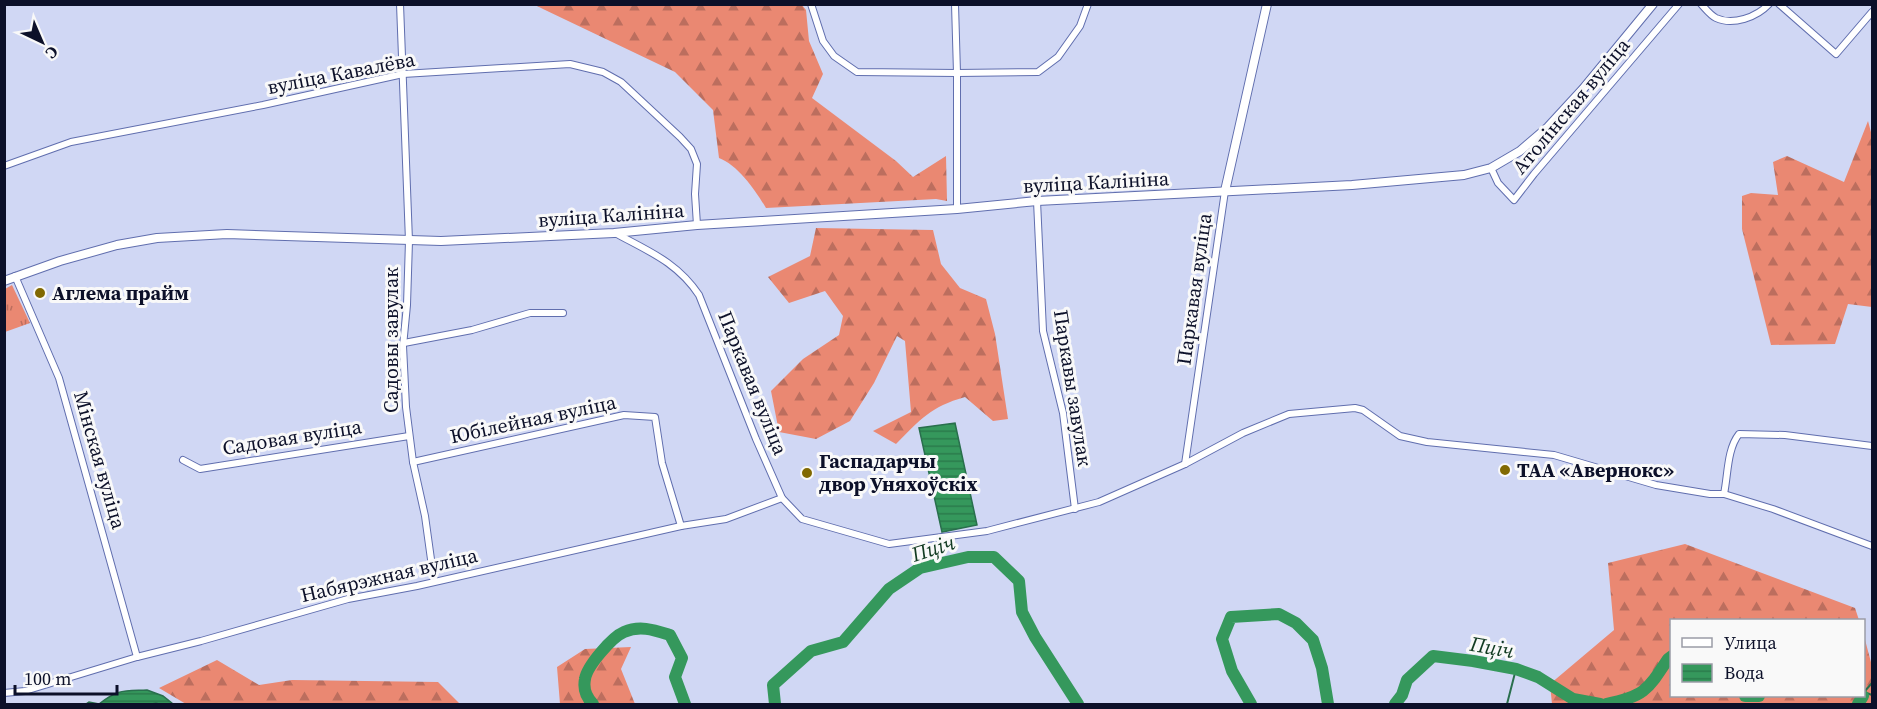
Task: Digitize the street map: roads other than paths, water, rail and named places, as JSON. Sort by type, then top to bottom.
[{"type":"street","name":"Садовы завулак","points":[[400,4],[409,241],[404,343],[405,407],[408,436],[425,516],[434,580]]},
{"type":"street","points":[[811,4],[823,41],[834,56],[857,72],[957,73],[1038,72],[1058,57],[1080,27],[1088,4]]},
{"type":"street","points":[[955,4],[957,209]]},
{"type":"street","points":[[1225,191],[1267,4]]},
{"type":"street","name":"Атолінская вуліца","points":[[1225,191],[1352,185],[1464,175],[1491,168],[1520,151],[1548,127],[1583,89],[1653,4]]},
{"type":"street","name":"Атолінская вуліца","points":[[1491,168],[1498,183],[1514,200],[1679,4]]},
{"type":"street","points":[[1701,4],[1716,18],[1732,21],[1746,19],[1762,12],[1769,4]]},
{"type":"street","points":[[1779,4],[1836,54],[1872,12]]},
{"type":"street","name":"вуліца Кавалёва","points":[[4,166],[71,142],[274,103],[403,74],[563,64],[603,72],[621,82],[691,149],[697,164],[695,194],[697,225]]},
{"type":"street","name":"вуліца Калініна","points":[[5,279],[117,244],[157,237],[227,234],[441,241],[614,233],[697,225],[957,209],[1037,201],[1225,191]]},
{"type":"street","name":"Паркавая вуліца","points":[[614,233],[675,267],[690,281],[699,295],[782,498],[802,519],[889,544],[987,531],[1075,509],[1099,502],[1185,464],[1225,191]]},
{"type":"street","name":"Паркавы завулак","points":[[1037,201],[1043,331],[1062,413],[1075,509]]},
{"type":"street","name":"Мінская вуліца","points":[[15,276],[59,378],[137,657]]},
{"type":"street","points":[[404,343],[472,330],[530,313],[563,313]]},
{"type":"street","points":[[1185,464],[1243,433],[1289,414],[1338,409],[1363,410],[1400,436],[1427,442],[1554,455],[1656,485],[1710,494],[1724,494],[1773,508],[1872,546]]},
{"type":"street","name":"Юбілейная вуліца","points":[[413,462],[624,415],[655,417],[662,463],[681,526]]},
{"type":"street","points":[[1724,494],[1730,453],[1733,442],[1739,434],[1785,435],[1872,446]]},
{"type":"street","name":"Садовая вуліца","points":[[183,460],[200,469],[408,436]]},
{"type":"street","name":"Набярэжная вуліца","points":[[4,693],[26,691],[137,657],[348,599],[417,586],[434,580],[681,526],[726,519],[782,498]]},
{"type":"water","points":[[955,423],[977,525],[942,532],[919,428]]},
{"type":"water","points":[[147,690],[163,696],[173,704],[156,703],[99,704],[121,692]]},
{"type":"waterway","name":"Пціч","points":[[775,704],[773,685],[811,651],[843,642],[889,589],[920,568],[968,557],[994,557],[1019,581],[1022,612],[1035,637],[1078,704]]},
{"type":"waterway","name":"Пціч","points":[[1251,704],[1232,671],[1222,639],[1231,617],[1279,614],[1296,623],[1313,640],[1322,668],[1328,704]]},
{"type":"waterway","name":"Пціч","points":[[593,704],[587,696],[585,686],[590,667],[619,635],[630,630],[641,629],[670,635],[682,658],[675,677],[685,704]]},
{"type":"waterway","name":"Пціч","points":[[1395,704],[1402,695],[1407,680],[1433,656],[1516,669],[1538,677],[1573,699],[1600,704]]},
{"type":"waterway","name":"Пціч","points":[[1606,704],[1637,695],[1649,685],[1670,658]]},
{"type":"waterway","points":[[1507,704],[1516,669]]},
{"type":"waterway","name":"Пціч","points":[[1865,691],[1872,683]]},
{"type":"waterway","name":"Пціч","points":[[1865,692],[1872,695]]},
{"type":"waterway","name":"Пціч","points":[[1858,704],[1862,697]]},
{"type":"place","name":"Аглема прайм","points":[[40,293]]},
{"type":"place","name":"ТАА «Авернокс»","points":[[1505,470]]},
{"type":"place","name":"Гаспадарчы двор Уняхоўскіх","points":[[807,473]]}]
